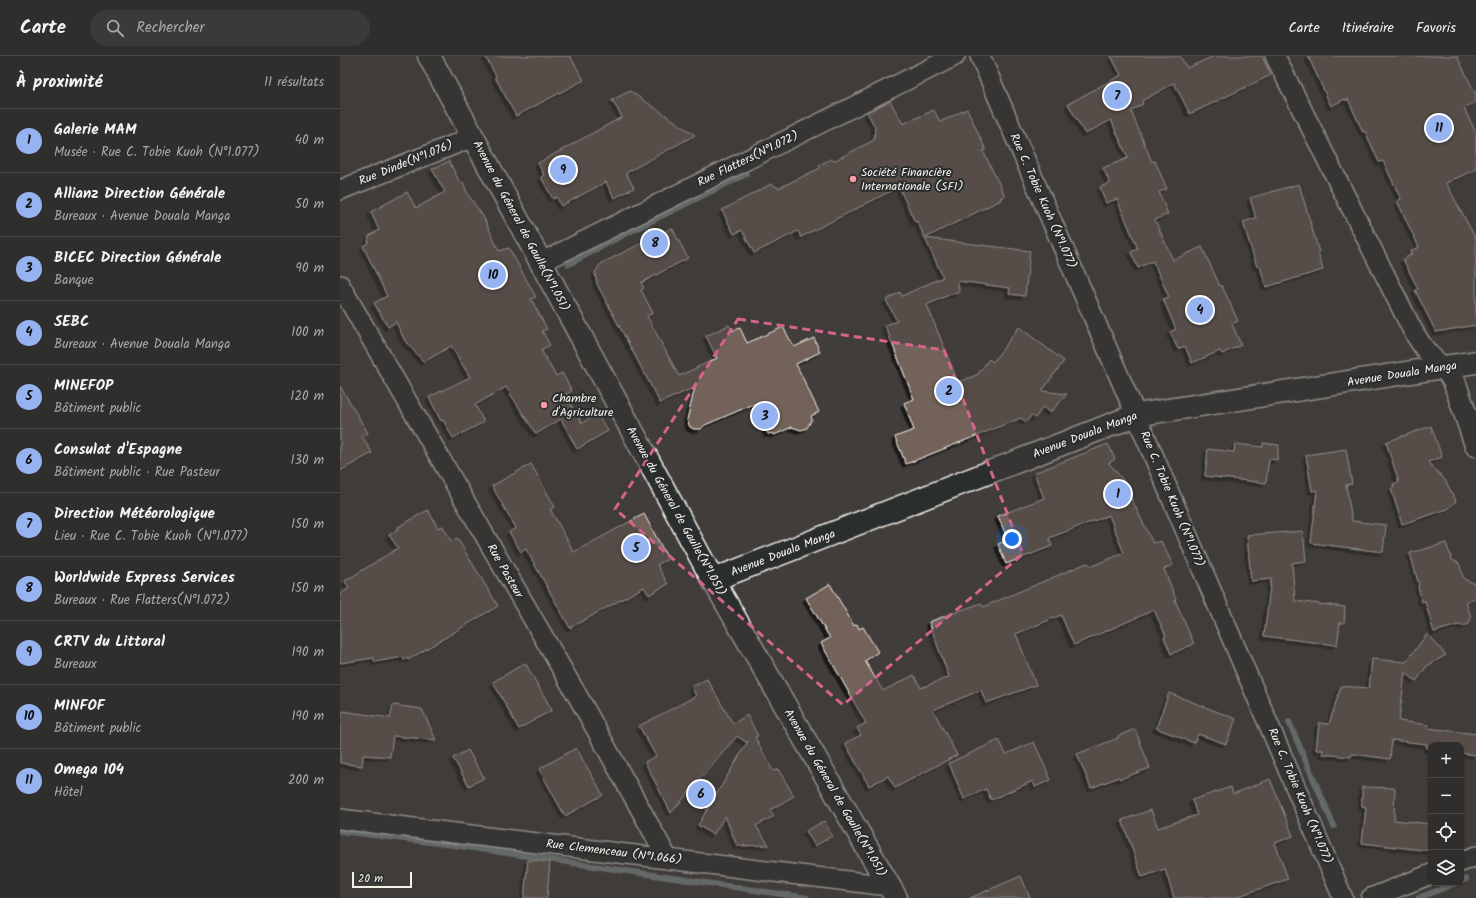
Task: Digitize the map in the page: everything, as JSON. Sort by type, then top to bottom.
[{"type":"main road","name":"Avenue du Géneral de Gaulle(N°1.051)","points":[[429,56],[713,580],[892,892]]},
{"type":"main road","name":"Avenue Douala Manga","points":[[713,580],[1136,415],[1476,362]]},
{"type":"main road","points":[[1445,368],[1454,381],[1476,445]]},
{"type":"street","name":"Rue Flatters(N°1.072)","points":[[540,263],[955,56]]},
{"type":"street","name":"Rue C. Tobie Kuoh (N°1.077)","points":[[980,56],[1343,898]]},
{"type":"street","points":[[1275,56],[1412,328],[1422,346],[1430,356],[1445,368]]},
{"type":"street","name":"Rue Dinde(N°1.076)","points":[[340,190],[473,137]]},
{"type":"street","name":"Rue Pasteur","points":[[340,285],[582,702],[668,859]]},
{"type":"street","name":"Rue Clemenceau (N°1.066)","points":[[340,819],[668,859],[892,892]]},
{"type":"street","points":[[1464,861],[1476,856]]},
{"type":"street","points":[[1371,898],[1428,875]]},
{"type":"highlighted area","points":[[738,319],[944,350],[1023,554],[843,705],[615,509]]},
{"type":"building","points":[[485,56],[570,56],[584,80],[516,116]]},
{"type":"building","points":[[1111,56],[1180,56],[1187,68],[1214,56],[1262,56],[1271,75],[1190,114],[1174,83],[1142,101],[1143,104],[1131,111],[1152,162],[1155,161],[1167,189],[1159,192],[1168,214],[1155,220],[1173,260],[1202,247],[1238,321],[1232,324],[1241,345],[1222,354],[1220,351],[1192,363],[1185,346],[1178,349],[1170,332],[1176,329],[1163,299],[1169,297],[1153,261],[1138,268],[1131,252],[1138,249],[1117,199],[1106,203],[1100,187],[1110,183],[1103,168],[1128,158],[1111,120],[1085,134],[1068,104],[1121,75]]},
{"type":"building","points":[[1308,56],[1457,56],[1476,95],[1476,102],[1464,108],[1476,133],[1476,169],[1446,183],[1476,239],[1476,325],[1436,332],[1415,290],[1418,289],[1403,259],[1412,254],[1410,251],[1419,247],[1397,201],[1401,199],[1383,161],[1379,162],[1365,131],[1363,132],[1348,99],[1331,106]]},
{"type":"building","points":[[630,91],[695,135],[626,173],[634,188],[614,198],[606,182],[561,206],[557,197],[553,199],[541,177],[544,175],[538,163],[622,117],[612,100]]},
{"type":"building","points":[[890,101],[903,124],[934,110],[940,122],[967,109],[986,150],[983,151],[1005,196],[1000,198],[1001,200],[925,238],[917,221],[915,222],[899,187],[801,237],[798,231],[754,253],[742,230],[734,234],[722,210],[771,184],[779,188],[820,168],[819,165],[831,159],[834,161],[874,140],[875,127],[867,112]]},
{"type":"building","points":[[449,161],[460,183],[463,182],[468,195],[483,216],[499,251],[509,248],[536,297],[531,299],[547,329],[542,331],[550,345],[541,350],[556,376],[562,373],[572,391],[565,395],[582,423],[597,414],[608,431],[577,449],[561,419],[536,434],[506,387],[475,405],[484,422],[453,438],[443,420],[441,421],[429,397],[470,377],[451,346],[424,362],[405,341],[396,322],[388,327],[374,303],[387,296],[363,246],[368,243],[369,236],[379,230],[371,212],[407,192],[416,208],[445,192],[432,169]]},
{"type":"building","points":[[1299,184],[1323,270],[1266,287],[1260,266],[1257,267],[1243,222],[1256,218],[1250,198]]},
{"type":"building","points":[[672,228],[688,258],[641,283],[644,288],[641,290],[653,313],[647,316],[679,376],[717,358],[706,336],[729,325],[732,331],[740,328],[747,343],[783,327],[794,347],[814,338],[820,352],[796,364],[819,412],[811,416],[812,419],[807,428],[801,430],[792,427],[774,435],[773,433],[768,434],[754,404],[705,425],[701,429],[694,429],[690,427],[687,420],[695,387],[660,403],[597,284],[595,273],[602,263]]},
{"type":"building","points":[[925,238],[1030,251],[1025,296],[1009,294],[1010,288],[958,281],[959,293],[951,294],[927,305],[958,382],[977,375],[989,359],[993,362],[1019,327],[1064,361],[1042,391],[1067,394],[1050,413],[1043,407],[1035,418],[1032,415],[1026,422],[1021,418],[906,464],[895,437],[914,430],[904,403],[914,399],[885,325],[897,321],[886,300],[900,292],[902,296],[943,277]]},
{"type":"building","points":[[340,386],[368,433],[362,436],[372,453],[340,471]]},
{"type":"building","points":[[1431,426],[1442,457],[1428,462],[1445,480],[1456,501],[1448,509],[1402,524],[1391,488],[1394,488],[1393,484],[1399,482],[1386,442]]},
{"type":"building","points":[[1263,443],[1279,445],[1277,460],[1269,459],[1266,483],[1205,476],[1208,449],[1234,452],[1235,444],[1263,447]]},
{"type":"building","points":[[1108,444],[1115,459],[1109,463],[1127,485],[1132,500],[1153,543],[1161,541],[1173,565],[1164,569],[1176,599],[1175,600],[1194,644],[1171,654],[1164,637],[1166,636],[1154,610],[1074,645],[1061,615],[1016,634],[1036,685],[986,703],[981,690],[933,710],[957,755],[895,788],[888,776],[869,786],[845,743],[861,735],[857,728],[866,723],[821,643],[830,638],[806,598],[830,584],[854,626],[857,624],[859,629],[863,627],[878,652],[865,661],[883,691],[914,675],[921,688],[949,677],[929,622],[981,603],[983,607],[1087,563],[1092,566],[1124,553],[1109,515],[1049,538],[1052,546],[1006,564],[998,544],[1008,540],[998,516],[1044,498],[1034,473]]},
{"type":"building","points":[[1346,449],[1352,484],[1346,485],[1352,521],[1386,525],[1383,552],[1311,543],[1317,490],[1312,491],[1306,455]]},
{"type":"building","points":[[531,464],[555,507],[550,509],[574,552],[644,514],[668,559],[657,565],[668,584],[649,595],[644,587],[570,628],[526,549],[521,552],[509,532],[516,528],[492,486]]},
{"type":"building","points":[[428,510],[438,528],[443,526],[451,541],[457,538],[498,606],[408,660],[407,658],[404,660],[403,657],[375,662],[374,658],[340,663],[340,594],[349,588],[345,581],[398,548],[389,535],[399,528],[398,527]]},
{"type":"building","points":[[1303,531],[1306,561],[1292,563],[1295,601],[1345,607],[1344,623],[1340,623],[1337,645],[1264,636],[1271,579],[1251,581],[1247,535]]},
{"type":"building","points":[[1446,543],[1452,560],[1459,563],[1464,579],[1476,584],[1476,598],[1466,602],[1471,617],[1469,624],[1463,626],[1458,625],[1434,632],[1425,601],[1422,602],[1410,553]]},
{"type":"building","points":[[1427,634],[1446,655],[1427,666],[1416,681],[1405,672],[1399,721],[1428,725],[1428,728],[1476,734],[1476,755],[1464,753],[1464,742],[1428,742],[1428,748],[1426,748],[1427,744],[1392,740],[1390,759],[1352,754],[1351,757],[1323,754],[1323,750],[1316,750],[1319,723],[1329,724],[1341,686],[1369,688],[1372,659],[1406,662]]},
{"type":"building","points":[[525,663],[552,710],[519,729],[493,682]]},
{"type":"building","points":[[707,679],[733,724],[747,715],[758,736],[755,737],[773,771],[778,769],[794,796],[770,810],[774,816],[756,826],[769,845],[737,846],[725,816],[713,835],[698,825],[748,741],[746,742],[737,736],[671,813],[645,762],[656,756],[639,726],[696,696],[692,687]]},
{"type":"building","points":[[1169,693],[1236,719],[1226,744],[1198,734],[1194,743],[1156,728]]},
{"type":"building","points":[[393,705],[422,709],[436,740],[393,736],[390,757],[363,755],[362,766],[340,763],[340,716],[342,717],[342,711],[390,718]]},
{"type":"building","points":[[1135,729],[1150,768],[1120,779],[1119,777],[1091,788],[1077,754],[1118,738],[1118,736]]},
{"type":"building","points":[[999,740],[1006,754],[1034,742],[1051,780],[1035,787],[1033,781],[991,800],[986,789],[964,799],[949,763]]},
{"type":"building","points":[[576,748],[603,795],[565,816],[539,769]]},
{"type":"building","points":[[468,750],[484,778],[469,786],[453,758]]},
{"type":"building","points":[[1270,779],[1293,836],[1275,843],[1288,879],[1233,898],[1174,898],[1165,869],[1142,877],[1122,820],[1151,810],[1158,828],[1197,815],[1192,800],[1231,787],[1233,794]]},
{"type":"building","points":[[1362,787],[1395,788],[1394,820],[1428,824],[1428,851],[1362,843],[1366,807],[1362,806]]},
{"type":"building","points":[[824,821],[832,836],[815,846],[806,831]]},
{"type":"building","points":[[528,860],[550,862],[547,898],[524,898]]},
{"type":"building","points":[[1021,876],[1030,898],[970,898]]},
{"type":"waterway","points":[[569,264],[623,235],[746,174]]},
{"type":"waterway","points":[[1289,722],[1334,826]]},
{"type":"waterway","points":[[340,831],[446,844],[807,898]]},
{"type":"waterway","points":[[1419,898],[1449,886]]},
{"type":"place","name":"Direction Météorologique","points":[[1117,96]]},
{"type":"place","name":"Omega 104","points":[[1439,128]]},
{"type":"place","name":"CRTV du Littoral","points":[[563,170]]},
{"type":"place","name":"Société Financière Internationale (SFI)","points":[[853,179]]},
{"type":"place","name":"Worldwide Express Services","points":[[655,243]]},
{"type":"place","name":"MINFOF","points":[[493,275]]},
{"type":"place","name":"SEBC","points":[[1200,310]]},
{"type":"place","name":"Allianz Direction Générale","points":[[949,391]]},
{"type":"place","name":"Chambre d'Agriculture","points":[[544,405]]},
{"type":"place","name":"BICEC Direction Générale","points":[[765,416]]},
{"type":"place","name":"Galerie MAM","points":[[1118,494]]},
{"type":"place","name":"MINEFOP","points":[[636,548]]},
{"type":"place","name":"Consulat d'Espagne","points":[[701,794]]}]
